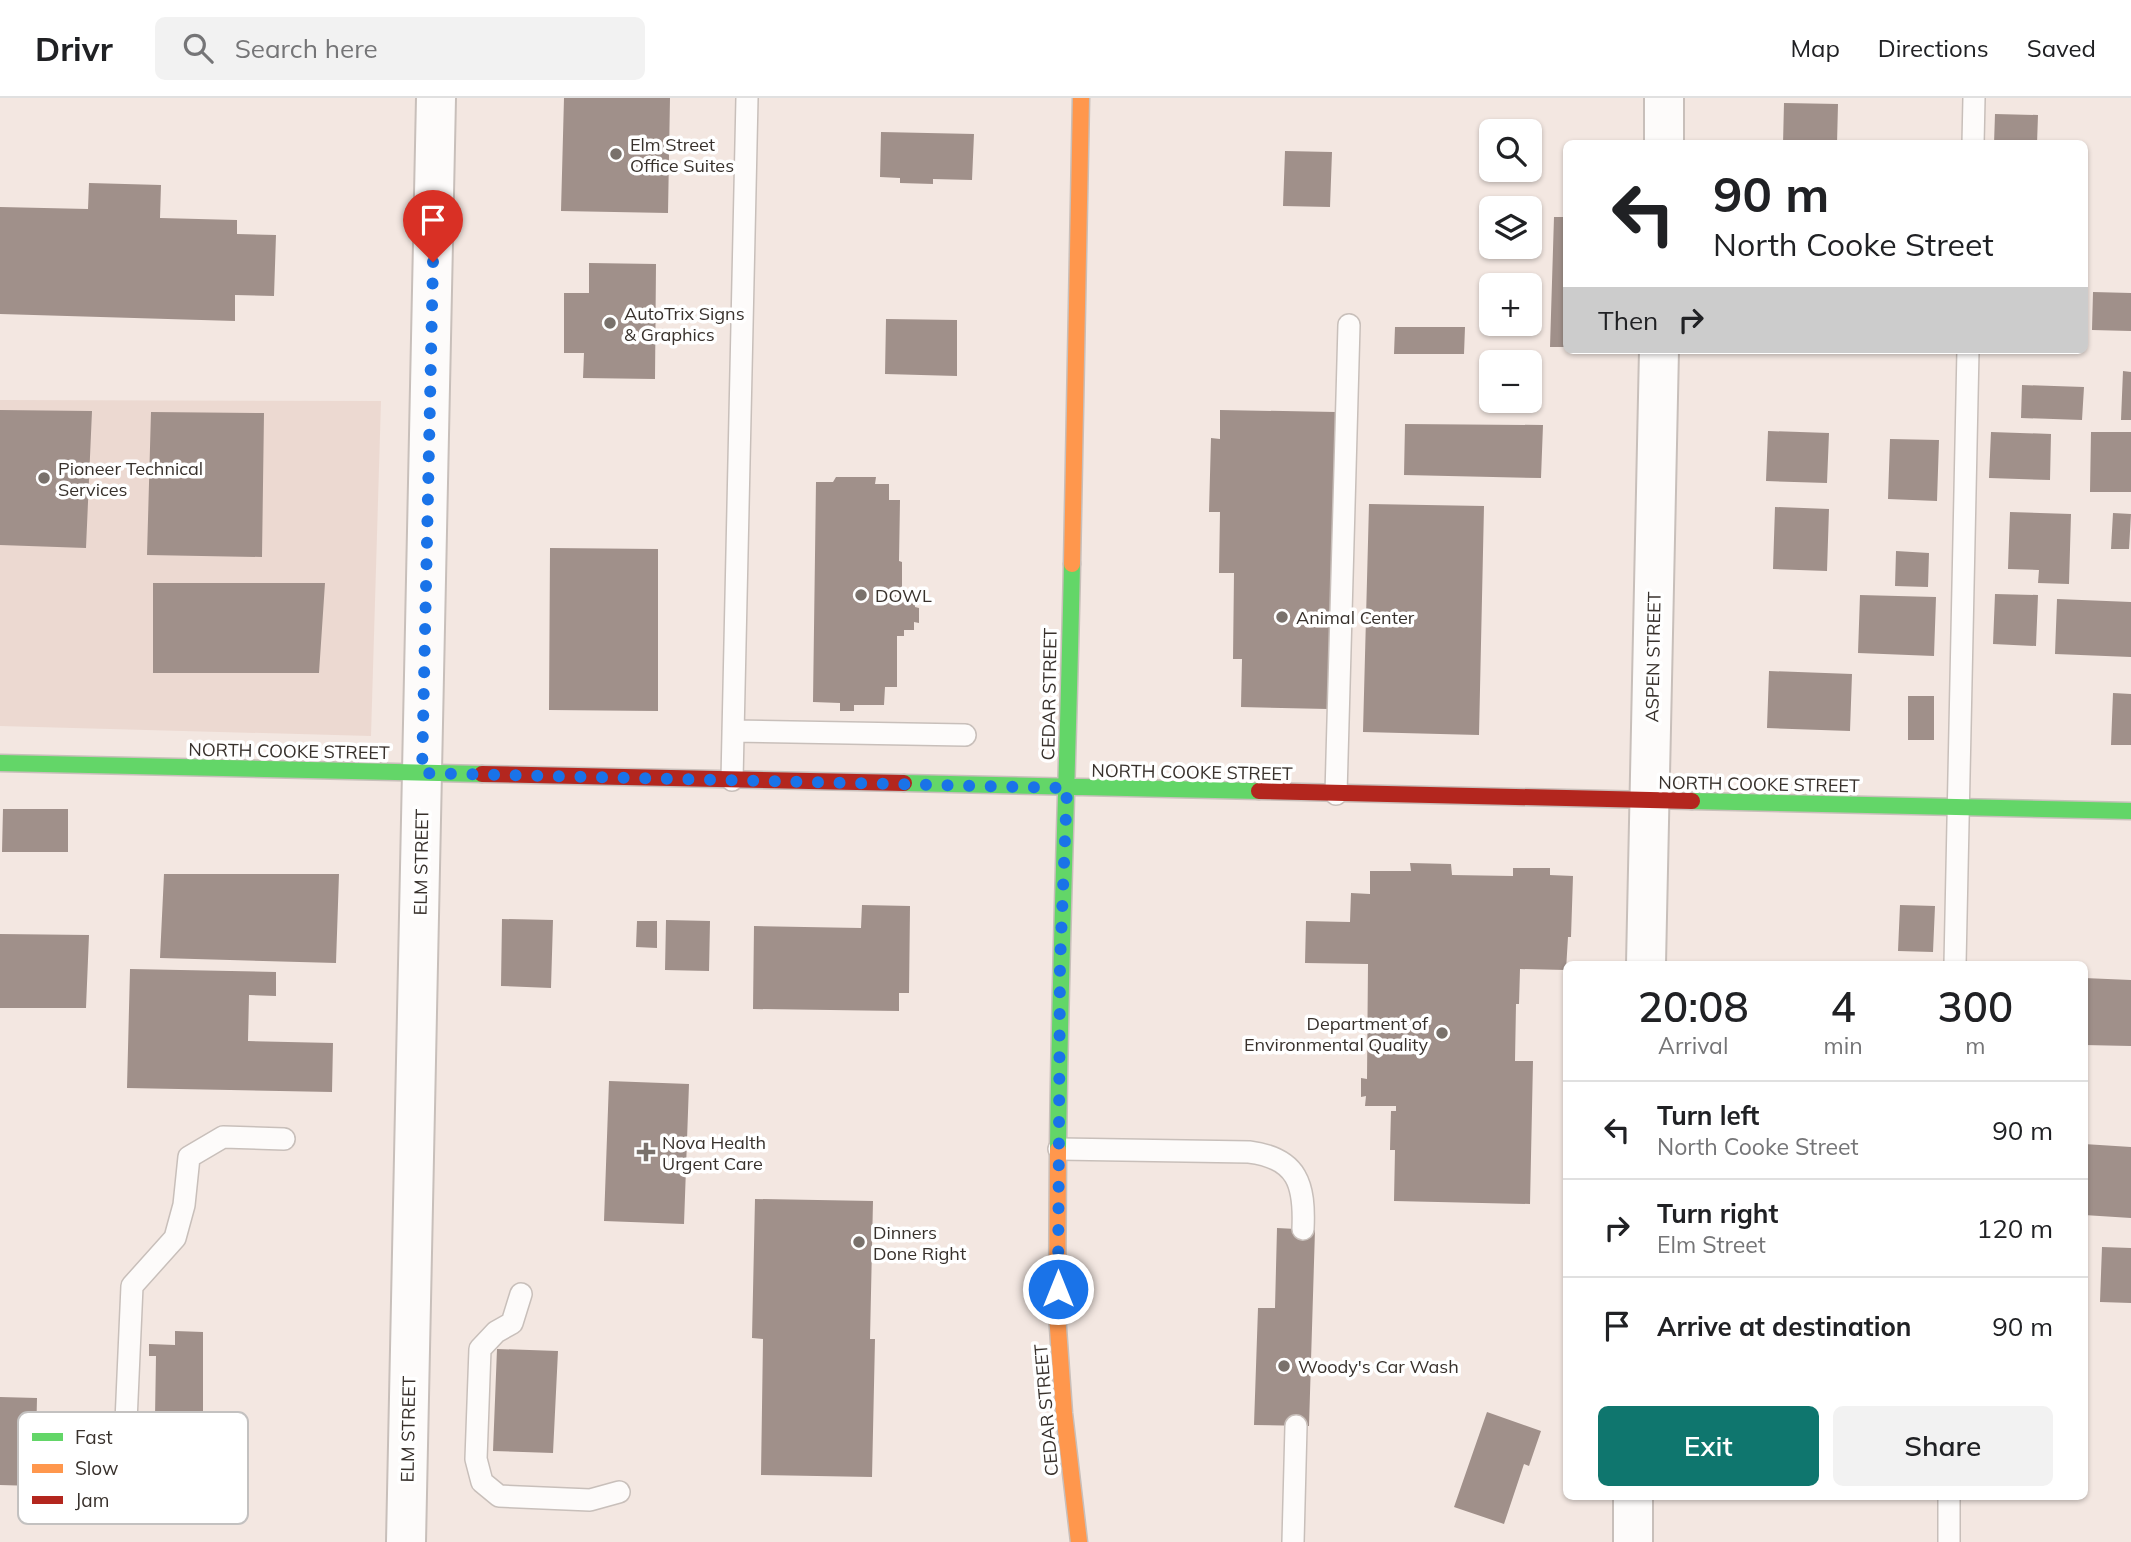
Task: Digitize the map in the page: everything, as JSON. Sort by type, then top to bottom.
[{"type":"street","name":"ELM STREET","points":[[406,1542],[436,98]]},
{"type":"street","name":"CEDAR STREET","points":[[1079,1542],[1064,1413],[1058,1314],[1060,965],[1067,788],[1081,98]]},
{"type":"street","points":[[1664,98],[1664,140]]},
{"type":"street","name":"ASPEN STREET","points":[[1646,961],[1659,354]]},
{"type":"street","name":"NORTH COOKE STREET","points":[[0,764],[2131,811]]},
{"type":"street","points":[[1633,1500],[1633,1542]]},
{"type":"lane","points":[[732,780],[747,98]]},
{"type":"lane","points":[[1973,140],[1974,98]]},
{"type":"lane","points":[[1336,794],[1349,325]]},
{"type":"lane","points":[[1955,961],[1968,354]]},
{"type":"lane","points":[[733,731],[965,735]]},
{"type":"lane","points":[[126,1412],[132,1286],[175,1238],[184,1205],[189,1157],[223,1137],[284,1139]]},
{"type":"lane","points":[[1059,1149],[1269,1154],[1289,1165],[1300,1185],[1304,1206],[1303,1229]]},
{"type":"lane","points":[[521,1294],[512,1323],[496,1332],[480,1349],[476,1459],[482,1482],[499,1496],[590,1500],[619,1492]]},
{"type":"lane","points":[[1293,1542],[1296,1426]]},
{"type":"lane","points":[[1949,1500],[1949,1542]]},
{"type":"shaded area","points":[[0,400],[381,401],[371,736],[0,726]]},
{"type":"building","name":"Elm Street Office Suites","points":[[564,98],[670,98],[668,213],[561,211]]},
{"type":"building","points":[[1784,103],[1838,104],[1837,140],[1783,140]]},
{"type":"building","points":[[1995,114],[2038,115],[2037,140],[1994,140]]},
{"type":"building","points":[[881,132],[974,134],[972,180],[933,179],[933,184],[900,183],[900,178],[880,177]]},
{"type":"building","points":[[1285,151],[1332,152],[1330,207],[1283,206]]},
{"type":"building","points":[[89,183],[161,185],[160,218],[237,220],[237,234],[276,235],[274,296],[235,295],[235,321],[0,314],[0,207],[88,209]]},
{"type":"building","points":[[1554,217],[1563,217],[1563,347],[1550,347]]},
{"type":"building","name":"AutoTrix Signs & Graphics","points":[[589,263],[656,264],[655,379],[583,378],[584,353],[564,353],[564,293],[589,293]]},
{"type":"building","points":[[2093,292],[2131,293],[2131,331],[2092,330]]},
{"type":"building","points":[[886,319],[957,320],[957,376],[885,374]]},
{"type":"building","points":[[1395,327],[1465,327],[1464,354],[1394,354]]},
{"type":"building","points":[[2123,371],[2131,372],[2131,420],[2121,420]]},
{"type":"building","points":[[2022,385],[2084,387],[2082,420],[2021,418]]},
{"type":"building","name":"Pioneer Technical Services","points":[[0,410],[92,411],[86,548],[0,545]]},
{"type":"building","points":[[1220,410],[1336,412],[1328,709],[1241,707],[1242,659],[1233,659],[1234,573],[1219,573],[1220,512],[1209,512],[1211,438],[1220,439]]},
{"type":"building","points":[[151,412],[264,413],[262,557],[147,555]]},
{"type":"building","points":[[1405,424],[1543,425],[1541,478],[1404,475]]},
{"type":"building","points":[[1768,431],[1829,433],[1827,483],[1766,481]]},
{"type":"building","points":[[1991,432],[2051,434],[2050,480],[1989,478]]},
{"type":"building","points":[[2091,432],[2131,432],[2131,492],[2090,492]]},
{"type":"building","points":[[1890,439],[1939,440],[1937,501],[1888,499]]},
{"type":"building","name":"DOWL","points":[[836,477],[876,477],[875,484],[889,484],[889,500],[900,500],[899,561],[902,562],[902,592],[908,592],[907,597],[915,597],[915,607],[919,608],[919,623],[914,622],[914,630],[904,630],[904,636],[897,636],[897,687],[885,687],[884,705],[854,705],[854,711],[840,711],[840,703],[813,702],[816,482],[833,482]]},
{"type":"building","points":[[1369,504],[1484,506],[1479,735],[1363,732]]},
{"type":"building","points":[[1775,507],[1829,509],[1827,571],[1773,569]]},
{"type":"building","points":[[2010,512],[2071,514],[2069,584],[2038,583],[2039,570],[2008,569]]},
{"type":"building","points":[[2113,513],[2131,514],[2129,549],[2111,549]]},
{"type":"building","points":[[550,548],[658,549],[658,711],[549,710]]},
{"type":"building","points":[[1896,551],[1929,553],[1928,587],[1895,586]]},
{"type":"building","points":[[153,583],[325,583],[319,673],[153,673]]},
{"type":"building","points":[[1995,594],[2038,595],[2036,646],[1993,644]]},
{"type":"building","points":[[1860,595],[1936,597],[1934,656],[1858,653]]},
{"type":"building","points":[[2057,599],[2131,602],[2131,657],[2055,654]]},
{"type":"building","points":[[1769,671],[1852,674],[1850,731],[1767,728]]},
{"type":"building","points":[[2113,693],[2131,694],[2131,745],[2111,745]]},
{"type":"building","points":[[1908,696],[1934,696],[1934,740],[1908,740]]},
{"type":"building","points":[[3,809],[68,809],[68,852],[2,852]]},
{"type":"building","name":"Department of Environmental Quality","points":[[1410,863],[1451,864],[1452,875],[1513,876],[1513,868],[1550,868],[1550,875],[1573,876],[1571,937],[1568,937],[1567,961],[1563,961],[1563,970],[1520,969],[1515,1061],[1533,1061],[1530,1204],[1394,1201],[1395,1150],[1390,1150],[1391,1111],[1396,1111],[1396,1106],[1365,1106],[1366,1096],[1361,1097],[1361,1078],[1367,1079],[1368,964],[1305,963],[1306,921],[1350,922],[1351,893],[1370,894],[1370,871],[1411,871]]},
{"type":"building","points":[[164,874],[339,874],[336,963],[160,958]]},
{"type":"building","points":[[862,905],[910,906],[909,993],[899,993],[899,1011],[753,1009],[754,926],[861,928]]},
{"type":"building","points":[[1900,905],[1935,906],[1933,952],[1898,951]]},
{"type":"building","points":[[502,919],[553,920],[551,988],[501,986]]},
{"type":"building","points":[[666,920],[710,921],[709,971],[665,970]]},
{"type":"building","points":[[637,921],[657,921],[657,948],[636,947]]},
{"type":"building","points":[[0,934],[89,935],[86,1008],[0,1008]]},
{"type":"building","points":[[130,969],[276,972],[276,996],[249,995],[248,1041],[333,1043],[332,1092],[127,1088]]},
{"type":"building","points":[[2088,978],[2131,980],[2131,1046],[2088,1045]]},
{"type":"building","name":"Nova Health Urgent Care","points":[[609,1081],[689,1084],[684,1224],[604,1221]]},
{"type":"building","points":[[2088,1144],[2131,1147],[2131,1218],[2088,1215]]},
{"type":"building","points":[[755,1199],[873,1201],[870,1339],[875,1339],[872,1477],[761,1475],[763,1339],[752,1338]]},
{"type":"building","name":"Woody's Car Wash","points":[[1277,1228],[1315,1230],[1309,1426],[1254,1425],[1258,1308],[1275,1308]]},
{"type":"building","points":[[2102,1247],[2131,1248],[2131,1303],[2100,1302]]},
{"type":"building","points":[[175,1331],[203,1332],[203,1412],[155,1412],[156,1356],[149,1356],[149,1344],[175,1345]]},
{"type":"building","points":[[497,1349],[558,1351],[553,1453],[493,1451]]},
{"type":"building","points":[[0,1397],[37,1398],[37,1412],[18,1412],[18,1486],[0,1485]]},
{"type":"building","points":[[1487,1412],[1541,1431],[1529,1466],[1524,1464],[1504,1524],[1454,1507]]},
{"type":"traffic: fast","points":[[1058,1150],[1072,564]]},
{"type":"traffic: fast","points":[[0,763],[482,774]]},
{"type":"traffic: fast","points":[[904,783],[1259,791]]},
{"type":"traffic: fast","points":[[1692,801],[2131,811]]},
{"type":"traffic: slow","points":[[1072,564],[1081,98]]},
{"type":"traffic: slow","points":[[1058,1150],[1057,1314],[1064,1413],[1079,1542]]},
{"type":"traffic: jam","points":[[482,774],[904,783]]},
{"type":"traffic: jam","points":[[1259,791],[1692,801]]},
{"type":"place","name":"Elm Street Office Suites","points":[[616,154]]},
{"type":"place","name":"AutoTrix Signs & Graphics","points":[[610,323]]},
{"type":"place","name":"Pioneer Technical Services","points":[[44,478]]},
{"type":"place","name":"DOWL","points":[[861,595]]},
{"type":"place","name":"Animal Center","points":[[1282,617]]},
{"type":"place","name":"Department of Environmental Quality","points":[[1442,1033]]},
{"type":"place","name":"Nova Health Urgent Care","points":[[646,1152]]},
{"type":"place","name":"Dinners Done Right","points":[[859,1242]]},
{"type":"place","name":"Woody's Car Wash","points":[[1284,1366]]},
{"type":"route","points":[[433,262],[422,773],[1067,788],[1060,965],[1058,1289]]}]
